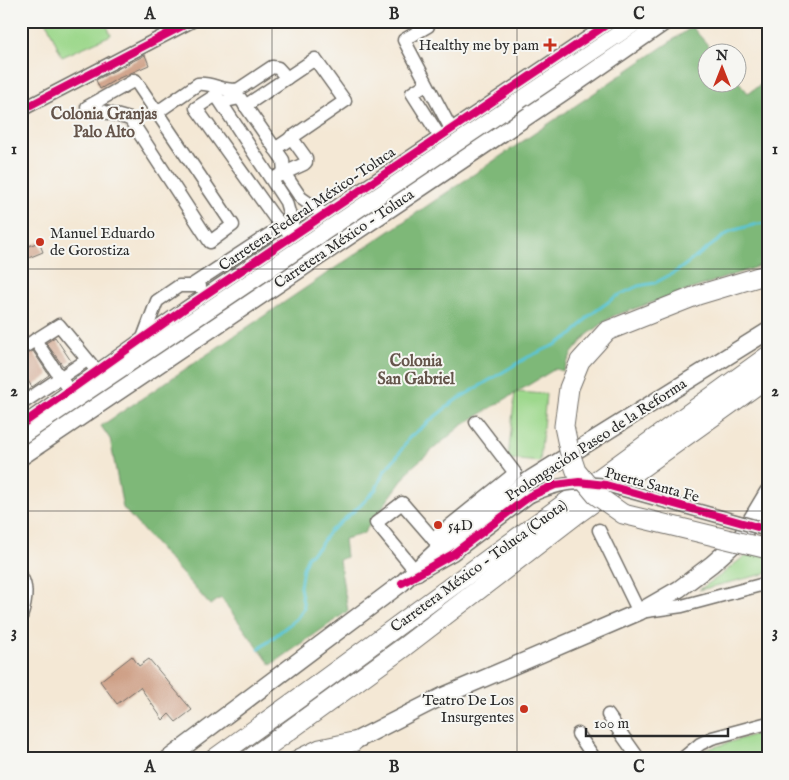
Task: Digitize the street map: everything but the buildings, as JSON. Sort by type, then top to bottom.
[{"type":"highway","points":[[768,274],[698,295],[607,331],[580,361],[570,388],[564,426],[576,471],[596,495],[623,514],[768,549]]},
{"type":"highway","name":"Carretera México - Toluca (Cuota)","points":[[214,759],[306,694],[505,546],[768,356]]},
{"type":"highway","name":"Carretera México - Toluca (Cuota)","points":[[250,759],[404,647],[577,514],[768,377]]},
{"type":"highway","points":[[299,759],[320,749],[353,742]]},
{"type":"main road","name":"Carretera México - Toluca","points":[[21,436],[72,395],[100,376],[638,21]]},
{"type":"main road","name":"Carretera México - Toluca","points":[[21,457],[568,90],[666,21]]},
{"type":"main road","name":"Prolongación Paseo de la Reforma","points":[[168,759],[417,572],[477,512],[768,331]]},
{"type":"main road","points":[[321,759],[443,696],[638,612],[679,589],[712,564],[740,539],[768,492]]},
{"type":"street","points":[[21,110],[192,21]]},
{"type":"street","name":"Carretera Federal México-Toluca","points":[[100,376],[143,338],[451,129],[593,26],[612,21]]},
{"type":"street","points":[[428,26],[404,40],[451,129]]},
{"type":"street","points":[[245,106],[316,59],[344,101],[275,149]]},
{"type":"street","points":[[156,112],[198,84],[205,83],[232,90],[239,89],[272,67],[278,68],[288,78]]},
{"type":"street","points":[[135,80],[156,112],[233,225],[210,242],[130,119],[87,107],[135,80]]},
{"type":"street","points":[[426,84],[412,93],[440,136]]},
{"type":"street","points":[[216,95],[288,207],[294,235],[282,226],[196,108],[216,95]]},
{"type":"street","points":[[221,102],[240,98],[282,160],[284,173],[301,198],[324,214]]},
{"type":"street","points":[[255,190],[306,162],[306,158],[291,137]]},
{"type":"street","points":[[192,285],[282,226]]},
{"type":"street","points":[[143,338],[158,301],[179,286],[218,286]]},
{"type":"street","points":[[21,349],[59,325],[100,376]]},
{"type":"street","points":[[21,425],[72,395],[35,340]]},
{"type":"street","points":[[21,404],[87,360]]},
{"type":"street","points":[[476,422],[515,473],[477,512]]},
{"type":"street","name":"Puerta Santa Fe","points":[[441,548],[530,496],[555,486],[579,482],[606,485],[768,530]]},
{"type":"street","points":[[417,572],[376,523],[402,503],[441,548]]},
{"type":"street","points":[[599,530],[638,612],[682,606],[768,583]]},
{"type":"street","points":[[21,577],[25,582],[26,602],[21,617]]},
{"type":"street","points":[[608,715],[639,759]]},
{"type":"street","points":[[684,758],[700,744],[712,738],[768,723]]},
{"type":"street","points":[[578,734],[595,759]]},
{"type":"green space","points":[[46,21],[105,21],[111,35],[62,57]]},
{"type":"green space","points":[[692,27],[705,42],[696,42],[696,92],[746,91],[748,93],[768,80],[768,263],[613,316],[587,335],[572,353],[563,371],[555,369],[461,426],[412,467],[363,534],[344,539],[346,557],[339,560],[348,611],[271,665],[221,598],[210,605],[123,508],[110,439],[101,426]]},
{"type":"green space","points":[[515,392],[546,394],[540,462],[508,459]]},
{"type":"green space","points":[[768,550],[768,573],[699,590],[742,558]]},
{"type":"green space","points":[[757,732],[768,732],[768,759],[706,758],[705,750],[756,734]]},
{"type":"waterway","points":[[259,649],[296,619],[304,608],[300,587],[303,568],[308,556],[319,547],[329,532],[361,505],[376,489],[385,470],[409,438],[453,402],[528,357],[557,344],[573,334],[589,316],[615,297],[638,286],[655,283],[677,271],[731,231],[768,223]]},
{"type":"cycle path","points":[[21,110],[192,21]]},
{"type":"cycle path","points":[[21,425],[184,309],[612,21]]},
{"type":"cycle path","points":[[402,583],[453,554],[530,496],[555,485],[579,482],[606,485],[768,530]]},
{"type":"place","name":"Healthy me by pam","points":[[550,45]]},
{"type":"place","name":"Manuel Eduardo de Gorostiza","points":[[40,242]]},
{"type":"place","name":"54D","points":[[438,525]]},
{"type":"place","name":"Teatro De Los Insurgentes","points":[[524,709]]},
{"type":"district","name":"Colonia Granjas Palo Alto","points":[[104,124]]},
{"type":"district","name":"Colonia San Gabriel","points":[[416,371]]}]
